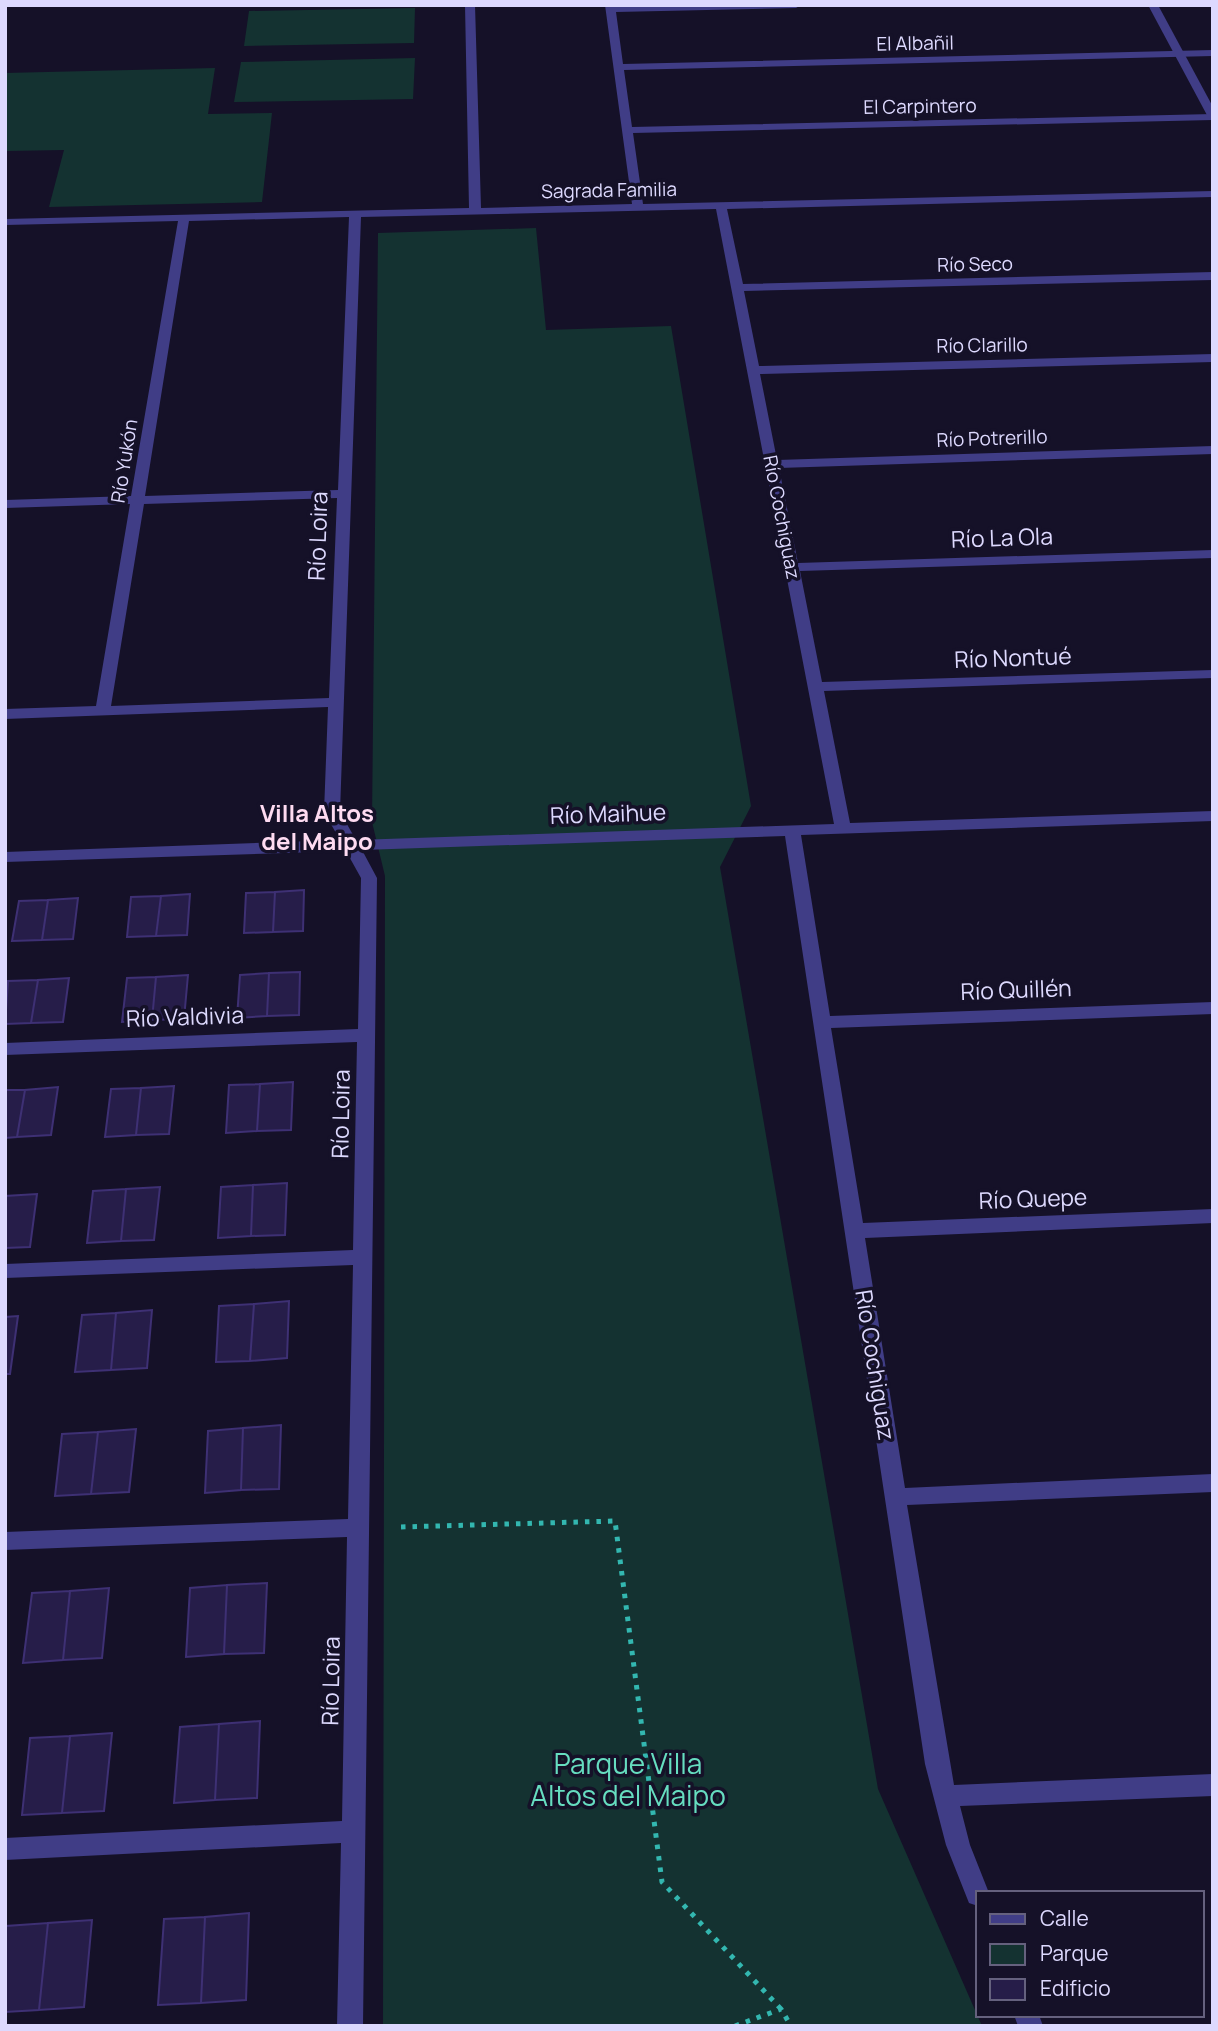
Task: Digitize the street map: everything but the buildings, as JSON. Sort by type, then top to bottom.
[{"type":"street","points":[[470,5],[475,211]]},
{"type":"street","points":[[638,207],[610,7],[796,5]]},
{"type":"street","points":[[1153,5],[1213,117]]},
{"type":"street","name":"El Albañil","points":[[619,67],[1213,53]]},
{"type":"street","name":"El Carpintero","points":[[627,130],[1213,117]]},
{"type":"street","name":"Sagrada Familia","points":[[5,222],[1213,194]]},
{"type":"street","name":"Río Cochiguaz","points":[[722,205],[843,828]]},
{"type":"street","name":"Río Loira","points":[[350,2026],[369,878],[332,812],[355,214]]},
{"type":"street","name":"Río Yukón","points":[[103,710],[184,218]]},
{"type":"street","name":"Río Seco","points":[[737,288],[1213,276]]},
{"type":"street","name":"Río Clarillo","points":[[753,370],[1213,358]]},
{"type":"street","name":"Río Potrerillo","points":[[772,464],[1213,450]]},
{"type":"street","points":[[5,504],[345,494]]},
{"type":"street","name":"Río La Ola","points":[[792,567],[1213,554]]},
{"type":"street","name":"Río Nontué","points":[[816,687],[1213,674]]},
{"type":"street","points":[[5,714],[336,702]]},
{"type":"street","name":"Río Maihue","points":[[5,857],[1213,816]]},
{"type":"street","name":"Río Cochiguaz","points":[[792,830],[944,1796],[958,1845],[976,1891]]},
{"type":"street","name":"Río Quillén","points":[[821,1022],[1213,1008]]},
{"type":"street","name":"Río Valdivia","points":[[5,1049],[366,1035]]},
{"type":"street","name":"Río Quepe","points":[[855,1231],[1213,1216]]},
{"type":"street","points":[[5,1271],[363,1256]]},
{"type":"street","points":[[895,1497],[1213,1483]]},
{"type":"street","points":[[5,1541],[358,1528]]},
{"type":"street","points":[[944,1796],[1213,1785]]},
{"type":"street","points":[[5,1849],[353,1831]]},
{"type":"path","points":[[358,1528],[615,1521],[662,1882],[780,2009],[791,2026]]},
{"type":"path","points":[[735,2026],[780,2009]]},
{"type":"green space","points":[[415,8],[414,43],[244,46],[249,11]]},
{"type":"green space","points":[[415,58],[413,99],[234,102],[241,62]]},
{"type":"green space","points":[[215,68],[208,114],[272,113],[262,202],[49,207],[64,150],[5,151],[5,73]]},
{"type":"green space","name":"Parque Villa Altos del Maipo","points":[[536,228],[546,330],[671,326],[751,806],[720,867],[878,1789],[982,2026],[383,2026],[385,876],[372,822],[378,233]]},
{"type":"district","name":"Villa Altos del Maipo","points":[[317,828]]}]
